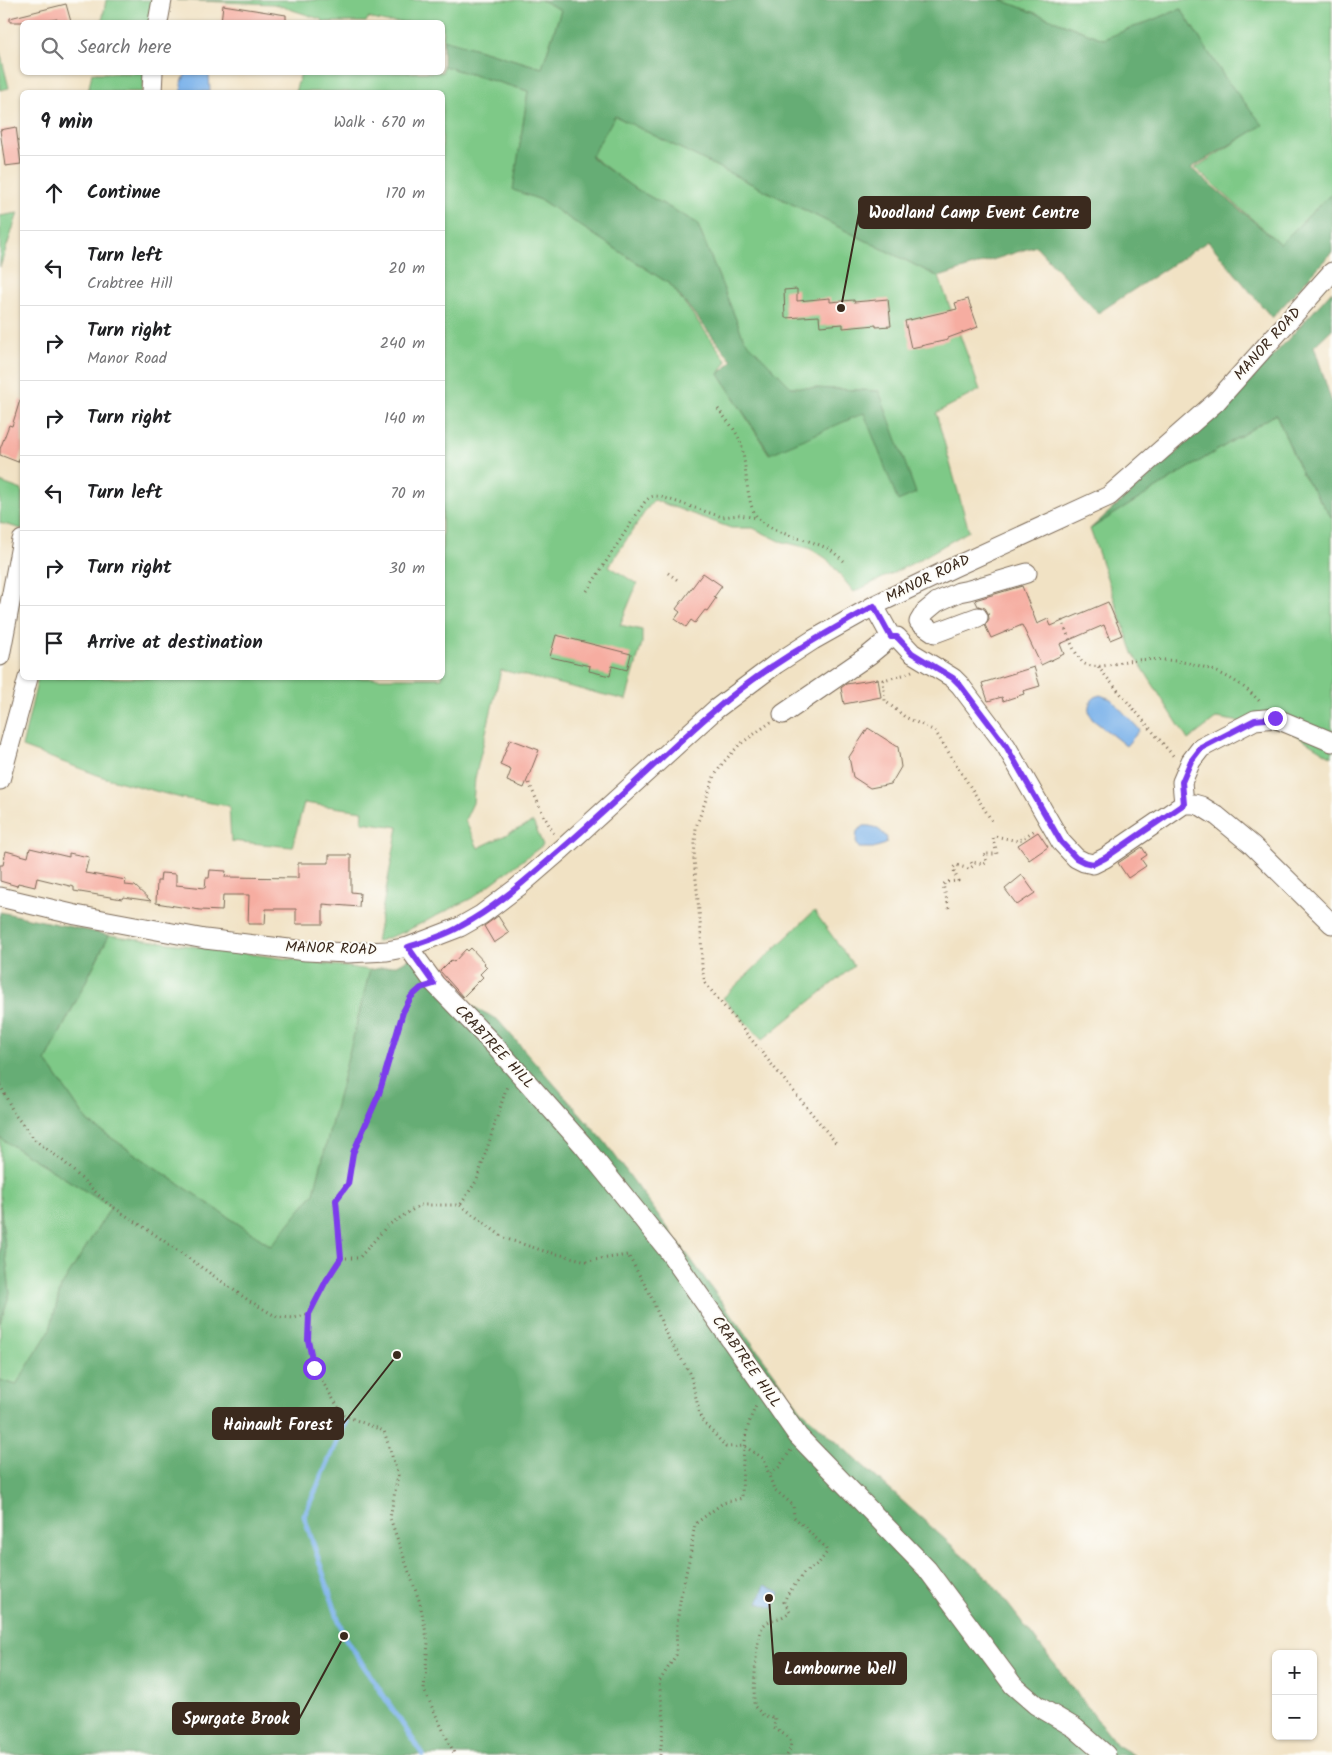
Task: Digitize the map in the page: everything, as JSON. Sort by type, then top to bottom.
[{"type":"street","points":[[158,20],[162,0]]},
{"type":"street","points":[[152,90],[153,75]]},
{"type":"street","name":"MANOR ROAD","points":[[0,897],[76,915],[205,939],[278,948],[348,953],[387,951],[408,947],[460,928],[481,915],[518,887],[562,850],[716,709],[776,664],[813,640],[874,606],[1108,496],[1217,401],[1332,272]]},
{"type":"street","points":[[0,656],[20,551]]},
{"type":"street","points":[[783,714],[910,625],[918,622],[937,602],[1027,573]]},
{"type":"street","points":[[874,606],[894,637],[912,653],[953,678],[960,685],[1006,746],[1061,842],[1076,858],[1093,864],[1105,858],[1184,804],[1194,804],[1217,816],[1252,845],[1332,924]]},
{"type":"street","points":[[918,622],[935,633],[978,617]]},
{"type":"street","points":[[0,780],[8,725],[27,680]]},
{"type":"street","points":[[1184,804],[1182,782],[1191,761],[1201,748],[1258,712],[1332,742]]},
{"type":"street","name":"CRABTREE HILL","points":[[408,947],[434,984],[512,1066],[583,1145],[667,1249],[798,1436],[927,1569],[1013,1685],[1036,1704],[1075,1728],[1106,1755]]},
{"type":"path","points":[[718,409],[736,433],[741,444],[747,469],[749,497],[758,518]]},
{"type":"path","points":[[587,591],[644,503],[649,496],[655,495],[722,517],[739,515],[758,518],[788,535],[821,545],[844,561]]},
{"type":"path","points":[[668,573],[680,581]]},
{"type":"path","points":[[1062,620],[1083,663],[1098,667],[1143,659],[1173,661],[1202,666],[1235,681],[1258,712],[1275,718]]},
{"type":"path","points":[[919,657],[910,672],[883,680],[885,700],[905,717],[935,731],[992,821]]},
{"type":"path","points":[[1098,667],[1178,762],[1182,782]]},
{"type":"path","points":[[783,714],[739,745],[722,764],[714,777],[696,826],[694,859],[701,932],[702,968],[705,983],[714,995],[836,1143]]},
{"type":"path","points":[[530,782],[544,816],[562,850]]},
{"type":"path","points":[[949,908],[943,885],[946,882],[958,881],[953,868],[956,865],[969,869],[973,866],[972,862],[984,864],[987,862],[984,854],[997,854],[993,838],[995,836],[1018,841],[1038,828]]},
{"type":"path","points":[[434,984],[421,988],[411,997],[403,1012],[379,1094],[353,1153],[348,1184],[336,1200],[341,1258],[326,1281],[309,1314],[308,1340],[314,1368],[343,1415],[384,1431],[398,1476],[390,1518],[420,1603],[428,1643],[424,1690],[455,1755]]},
{"type":"path","points":[[460,1204],[477,1180],[502,1105],[512,1066]]},
{"type":"path","points":[[0,1085],[15,1115],[36,1141],[63,1161],[107,1204],[158,1236],[248,1300],[277,1317],[294,1318],[309,1314]]},
{"type":"path","points":[[341,1258],[359,1258],[387,1226],[420,1205],[460,1204],[504,1238],[544,1251],[588,1261],[628,1255],[650,1294],[667,1336],[690,1374],[701,1419],[726,1447],[744,1446],[764,1459],[774,1489],[792,1505],[794,1517],[825,1547],[827,1552],[819,1563],[804,1573],[787,1595],[784,1602],[790,1611],[784,1617],[769,1620],[761,1627],[757,1646],[754,1706],[764,1716],[775,1717],[774,1728],[788,1737],[791,1742],[787,1755]]},
{"type":"path","points":[[660,1755],[664,1720],[658,1682],[676,1655],[677,1623],[695,1524],[723,1503],[742,1498],[744,1446],[748,1420],[764,1388]]},
{"type":"path","points":[[769,1475],[779,1467],[798,1436]]},
{"type":"green space","points":[[106,0],[154,0],[151,20],[102,20]]},
{"type":"green space","points":[[176,0],[541,0],[561,10],[542,68],[445,40],[445,20],[377,20],[368,18],[367,20],[323,20],[274,4]]},
{"type":"green space","points":[[541,0],[1001,0],[1103,39],[1181,9],[1225,78],[1263,125],[1191,168],[1280,244],[1332,193],[1332,252],[1272,318],[1208,241],[1098,313],[1036,246],[939,277],[615,116],[591,157],[631,186],[697,223],[744,339],[791,387],[879,391],[916,493],[898,501],[864,413],[770,454],[719,374],[732,361],[671,285],[541,200],[513,190],[528,91],[445,67],[445,40],[542,68],[561,10]]},
{"type":"green space","points":[[1001,0],[1332,0],[1332,193],[1280,244],[1195,168],[1262,125],[1225,78],[1181,9],[1103,39]]},
{"type":"green space","points":[[0,52],[9,88],[0,90]]},
{"type":"green space","points":[[445,67],[528,91],[514,190],[541,200],[671,285],[727,361],[719,374],[769,454],[879,391],[791,387],[744,340],[697,223],[631,186],[591,156],[615,116],[939,277],[980,390],[936,413],[969,531],[915,562],[854,592],[827,559],[808,548],[780,541],[753,528],[731,528],[654,500],[609,566],[637,584],[620,625],[642,630],[642,643],[626,700],[501,670],[475,778],[473,803],[465,820],[478,848],[533,822],[543,845],[472,898],[404,932],[376,942],[398,827],[362,822],[363,811],[304,803],[292,847],[231,841],[229,806],[181,798],[103,777],[22,747],[38,680],[445,680],[445,90],[296,90],[300,75],[445,75]]},
{"type":"green space","points":[[92,75],[145,75],[142,90],[88,90]]},
{"type":"green space","points":[[18,213],[0,267],[0,216]]},
{"type":"green space","points":[[1332,291],[1332,329],[1314,346],[1332,403],[1332,518],[1302,474],[1276,414],[1090,529],[1225,409]]},
{"type":"green space","points":[[1276,414],[1302,474],[1332,518],[1332,757],[1288,730],[1217,718],[1188,740],[1133,653],[1090,529]]},
{"type":"green space","points":[[0,482],[20,489],[20,528],[0,523]]},
{"type":"green space","points":[[814,911],[854,966],[762,1040],[723,998]]},
{"type":"green space","points":[[0,912],[109,935],[46,1061],[88,1122],[271,1246],[314,1193],[370,970],[396,965],[421,953],[433,974],[470,1005],[497,1019],[605,1142],[801,1410],[987,1577],[1117,1745],[1134,1755],[0,1755],[0,1380],[16,1385],[50,1330],[61,1287],[111,1207],[0,1138]]},
{"type":"green space","points":[[109,935],[370,970],[314,1194],[271,1246],[88,1122],[46,1061]]},
{"type":"green space","points":[[0,1138],[111,1207],[61,1287],[50,1330],[16,1385],[0,1380],[0,1323],[10,1293],[0,1202]]},
{"type":"green space","points":[[0,1202],[10,1293],[0,1323]]},
{"type":"water","points":[[185,75],[209,75],[210,90],[182,90],[181,84]]},
{"type":"water","points":[[1100,695],[1111,699],[1140,730],[1126,746],[1092,719],[1089,705],[1093,699]]},
{"type":"water","points":[[864,826],[871,826],[880,830],[887,838],[886,844],[873,848],[859,848],[856,842],[857,831]]},
{"type":"water","points":[[765,1585],[780,1592],[774,1608],[758,1603]]},
{"type":"building","points":[[66,4],[70,20],[20,20],[20,22],[10,22],[10,18]]},
{"type":"building","points":[[223,5],[286,15],[286,20],[221,20]]},
{"type":"building","points":[[16,127],[20,164],[5,166],[0,130]]},
{"type":"building","points":[[797,289],[797,301],[830,298],[830,302],[888,299],[891,326],[876,327],[876,325],[843,328],[843,324],[820,326],[819,316],[785,318],[784,290]]},
{"type":"building","points":[[968,299],[978,327],[948,338],[948,340],[911,348],[905,321],[957,309],[955,303]]},
{"type":"building","points":[[20,400],[20,456],[18,462],[0,455],[0,449],[9,425],[12,426]]},
{"type":"building","points":[[703,573],[722,586],[707,611],[705,610],[695,623],[691,620],[686,627],[675,619],[680,612],[676,609]]},
{"type":"building","points":[[1022,586],[1037,624],[1048,619],[1051,626],[1108,602],[1122,635],[1110,640],[1104,625],[1060,644],[1064,654],[1041,665],[1022,625],[991,638],[985,625],[989,619],[988,613],[985,608],[978,606],[975,600]]},
{"type":"building","points":[[556,635],[631,654],[627,670],[612,666],[610,676],[589,671],[590,666],[550,657]]},
{"type":"building","points":[[1034,667],[1040,686],[1023,691],[1024,694],[1003,701],[1002,697],[988,701],[982,683]]},
{"type":"building","points":[[878,679],[881,697],[844,704],[841,688],[846,684]]},
{"type":"building","points":[[868,728],[898,747],[901,767],[891,784],[870,788],[853,777],[849,757]]},
{"type":"building","points":[[510,739],[539,750],[524,788],[507,781],[511,770],[500,765]]},
{"type":"building","points":[[1038,832],[1048,847],[1029,860],[1018,845]]},
{"type":"building","points":[[1142,847],[1147,855],[1141,859],[1146,866],[1128,878],[1118,863]]},
{"type":"building","points":[[30,848],[69,857],[69,853],[89,857],[85,873],[126,880],[125,885],[135,886],[151,901],[123,897],[122,899],[74,891],[74,887],[37,878],[35,887],[18,883],[17,886],[0,881],[0,865],[3,865],[6,851],[28,857]]},
{"type":"building","points":[[329,855],[351,855],[351,892],[360,893],[359,907],[323,904],[323,924],[296,924],[296,909],[266,909],[265,924],[248,924],[249,895],[223,895],[222,911],[200,910],[156,903],[157,881],[160,881],[161,873],[176,874],[176,885],[205,888],[206,878],[209,878],[210,870],[226,871],[225,877],[298,878],[298,863],[329,863]]},
{"type":"building","points":[[1022,875],[1035,893],[1017,905],[1005,889]]},
{"type":"building","points":[[498,916],[509,933],[494,943],[484,926]]},
{"type":"building","points":[[471,948],[487,967],[480,974],[483,977],[463,997],[440,971],[451,960],[454,962],[466,949],[468,951]]},
{"type":"waterway","points":[[346,1422],[304,1516],[344,1636],[423,1755]]},
{"type":"place","name":"Woodland Camp Event Centre","points":[[841,308]]},
{"type":"place","name":"Hainault Forest","points":[[397,1355]]},
{"type":"place","name":"Lambourne Well","points":[[769,1598]]},
{"type":"place","name":"Spurgate Brook","points":[[344,1636]]},
{"type":"route","points":[[314,1368],[308,1340],[309,1314],[326,1281],[341,1258],[336,1200],[348,1184],[353,1153],[379,1094],[403,1012],[411,997],[421,988],[434,984],[408,947],[460,928],[481,915],[518,887],[562,850],[716,709],[776,664],[813,640],[874,606],[891,637],[897,637],[912,653],[953,678],[960,685],[1006,746],[1069,853],[1084,862],[1093,864],[1105,858],[1184,804],[1182,782],[1191,761],[1201,748],[1255,720],[1275,718]]}]
